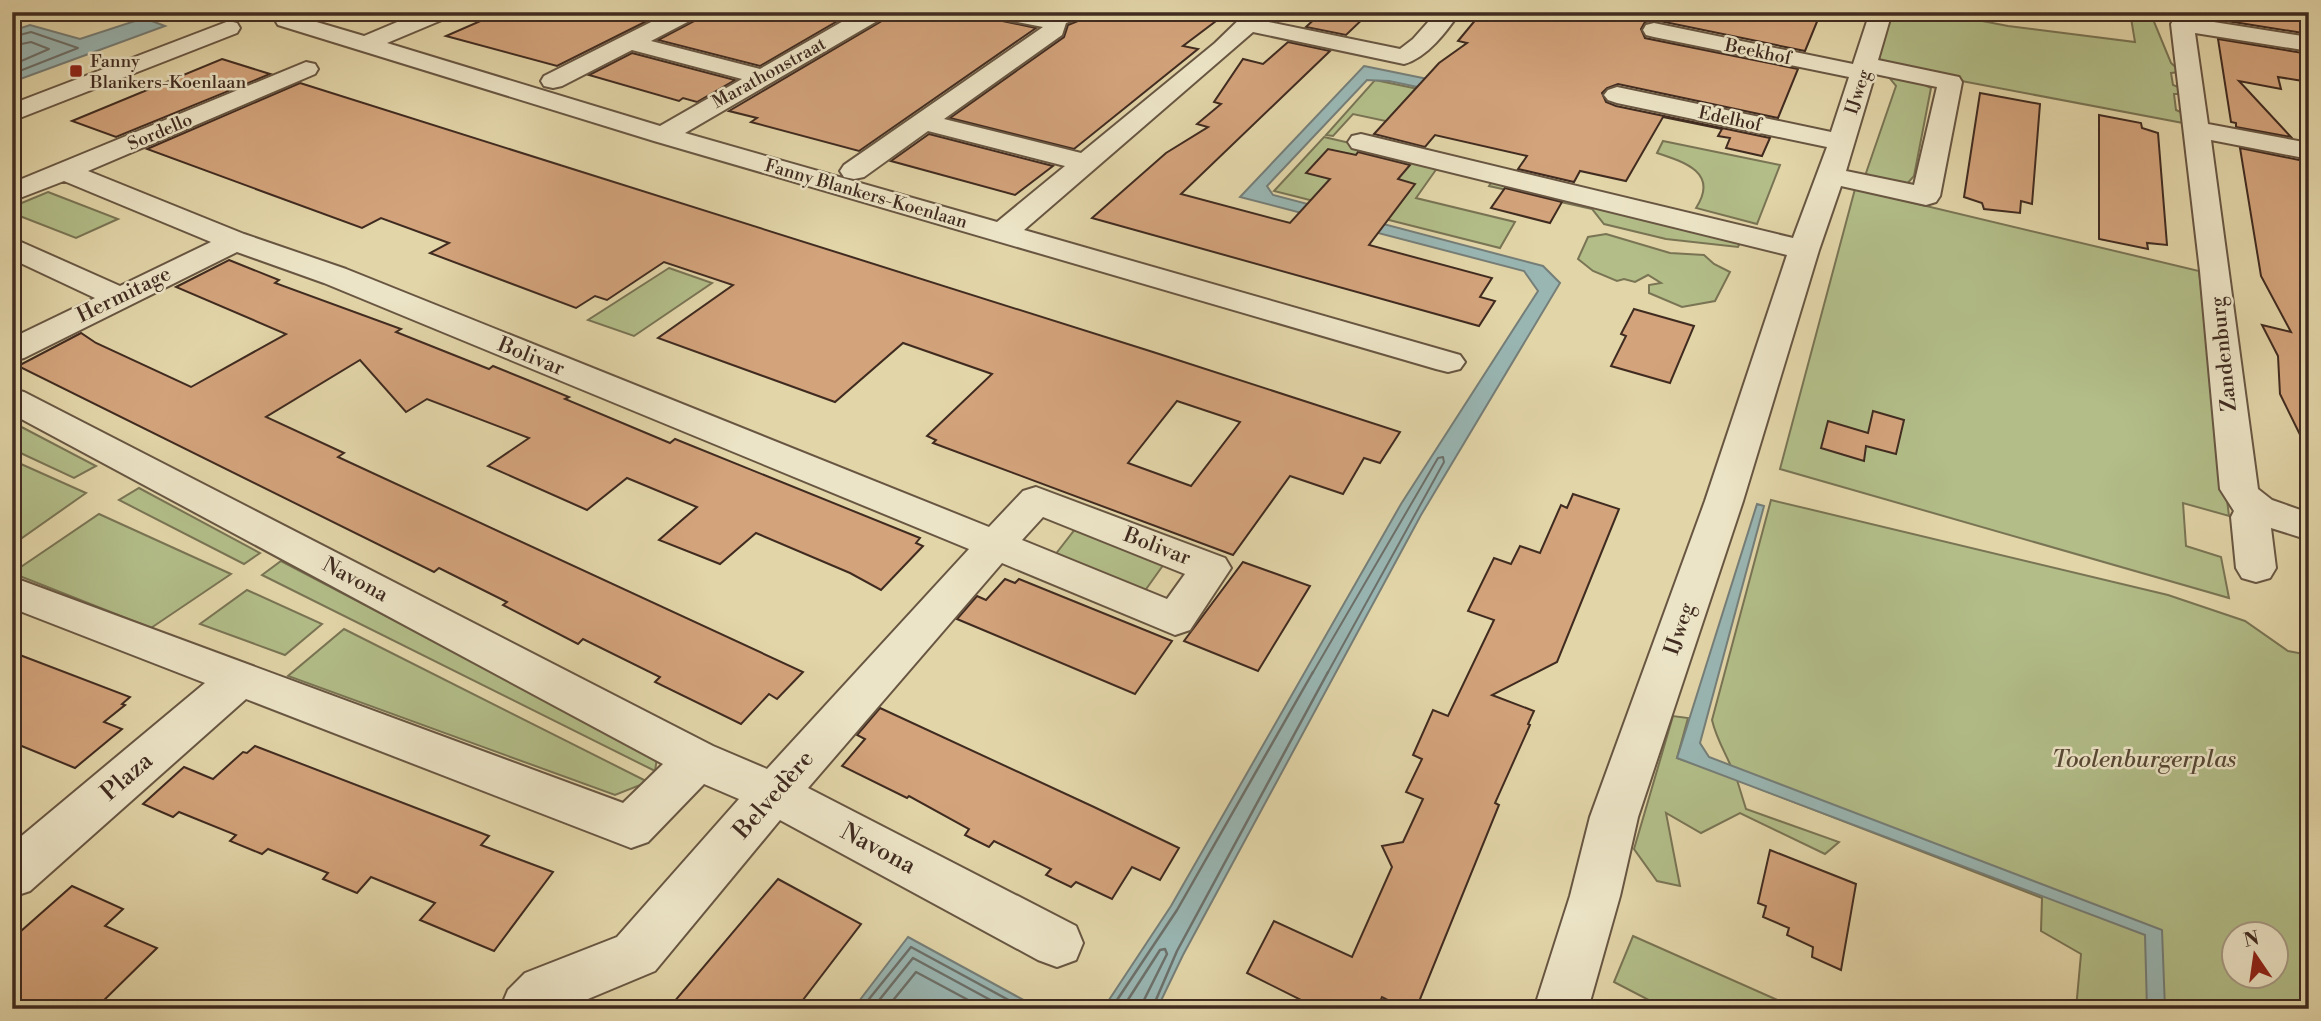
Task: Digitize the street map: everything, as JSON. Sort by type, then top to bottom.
[{"type":"street","points":[[366,44],[441,12]]},
{"type":"street","points":[[553,81],[688,12]]},
{"type":"street","name":"Marathonstraat","points":[[663,135],[876,12]]},
{"type":"street","points":[[999,12],[1035,20],[1064,17]]},
{"type":"street","points":[[1001,234],[1223,48],[1254,18],[1404,57],[1422,44],[1449,12]]},
{"type":"street","name":"IJweg","points":[[1561,1009],[1595,896],[1614,817],[1724,501],[1804,250],[1837,159],[1865,69],[1878,13]]},
{"type":"street","points":[[854,171],[1054,30],[1064,17]]},
{"type":"street","points":[[12,99],[252,21]]},
{"type":"street","points":[[12,113],[252,21]]},
{"type":"street","name":"Fanny Blankers-Koenlaan","points":[[252,21],[366,44],[663,135],[1448,362]]},
{"type":"street","name":"Zandenburg","points":[[2258,509],[2245,500],[2239,489],[2215,271],[2182,24],[2309,44]]},
{"type":"street","name":"Beekhof","points":[[1654,30],[1950,82],[1926,197],[1837,159]]},
{"type":"street","points":[[629,42],[763,78]]},
{"type":"street","name":"Sordello","points":[[12,193],[306,69]]},
{"type":"street","name":"Edelhof","points":[[1617,95],[1837,159]]},
{"type":"street","points":[[923,122],[1086,163]]},
{"type":"street","points":[[2196,129],[2309,151]]},
{"type":"street","points":[[1361,142],[1804,250]]},
{"type":"street","name":"Bolivar","points":[[66,172],[236,241],[331,275],[1175,619],[1211,568],[1036,500],[996,545]]},
{"type":"street","name":"Hermitage","points":[[22,336],[118,297],[236,241]]},
{"type":"street","points":[[12,247],[118,297]]},
{"type":"street","name":"Navona","points":[[12,400],[697,760],[774,793],[1057,943]]},
{"type":"street","points":[[2256,568],[2250,517],[2258,509],[2309,527]]},
{"type":"street","name":"Belvedère","points":[[527,1009],[544,991],[636,954],[774,793],[996,545]]},
{"type":"street","points":[[12,592],[631,827],[697,760]]},
{"type":"street","name":"Plaza","points":[[12,875],[241,678]]},
{"type":"green space","points":[[1891,12],[1936,12],[2008,26],[2135,42],[2130,12],[2150,12],[2171,63],[2181,72],[2171,73],[2173,85],[2181,88],[2182,94],[2174,94],[2176,110],[2183,113],[2183,123],[1893,68],[1876,60]]},
{"type":"green space","points":[[1888,76],[1919,82],[1931,88],[1914,176],[1906,185],[1871,180],[1866,173],[1896,86]]},
{"type":"green space","points":[[1375,80],[1529,112],[1395,123],[1353,114],[1333,136],[1326,135]]},
{"type":"green space","points":[[1324,137],[1440,164],[1416,198],[1515,222],[1500,248],[1274,191]]},
{"type":"green space","points":[[1663,141],[1780,165],[1757,224],[1696,208],[1704,186],[1701,178],[1688,165],[1657,153]]},
{"type":"green space","points":[[1495,177],[1743,237],[1738,247],[1666,239],[1604,224],[1592,209],[1489,186]]},
{"type":"green space","points":[[1855,189],[2199,271],[2229,516],[2183,503],[2186,546],[2221,557],[2229,598],[1780,469]]},
{"type":"green space","points":[[48,192],[118,219],[76,238],[12,213],[12,207]]},
{"type":"green space","points":[[1606,234],[1670,253],[1704,255],[1730,272],[1715,301],[1682,307],[1649,293],[1649,285],[1661,283],[1648,275],[1635,282],[1624,279],[1617,281],[1593,271],[1578,259],[1588,237]]},
{"type":"green space","points":[[669,268],[712,283],[634,336],[588,320]]},
{"type":"green space","points":[[12,422],[96,466],[74,478],[12,449]]},
{"type":"green space","points":[[12,460],[86,493],[12,545]]},
{"type":"green space","points":[[139,488],[260,553],[244,564],[119,500]]},
{"type":"green space","name":"Toolenburgerplas","points":[[1771,500],[2168,595],[2245,621],[2288,651],[2309,655],[2309,1009],[2076,1009],[2081,954],[2041,931],[2042,898],[1737,780],[1746,809],[1839,842],[1825,854],[1740,813],[1701,833],[1666,813],[1680,886],[1657,881],[1634,849],[1673,716],[1688,718],[1677,758],[1736,779],[1712,720]]},
{"type":"green space","points":[[99,514],[231,574],[151,628],[12,573]]},
{"type":"green space","points":[[1076,528],[1164,564],[1139,599],[1051,560]]},
{"type":"green space","points":[[281,561],[657,758],[655,771],[262,575]]},
{"type":"green space","points":[[247,590],[322,624],[285,655],[200,624]]},
{"type":"green space","points":[[344,629],[648,782],[615,795],[288,676]]},
{"type":"green space","points":[[1633,936],[1798,1009],[1666,1009],[1614,982]]},
{"type":"water","points":[[144,18],[165,26],[12,82],[12,31],[30,25],[80,39]]},
{"type":"water","points":[[1364,66],[1501,94],[1522,109],[1389,81],[1367,80],[1267,186],[1273,195],[1543,266],[1560,283],[1421,515],[1183,955],[1157,1009],[1103,1009],[1171,906],[1401,504],[1538,291],[1524,271],[1240,197]]},
{"type":"water","points":[[1757,504],[1764,506],[1700,743],[1709,757],[2162,930],[2165,1009],[2147,1009],[2145,935],[1677,758]]},
{"type":"water","points":[[908,937],[1040,1009],[853,1009]]},
{"type":"building","points":[[501,12],[665,12],[557,66],[446,36]]},
{"type":"building","points":[[702,12],[853,12],[760,66],[658,40],[698,19]]},
{"type":"building","points":[[889,12],[959,12],[1036,28],[859,151],[751,122],[757,118],[729,111],[885,19]]},
{"type":"building","points":[[1087,12],[1228,12],[1183,46],[1198,49],[1074,149],[950,118],[1064,37],[1068,25],[1083,19]]},
{"type":"building","points":[[1322,12],[1370,12],[1346,35],[1306,27]]},
{"type":"building","points":[[1482,12],[1821,12],[1805,51],[1655,20],[1645,22],[1641,29],[1645,38],[1798,69],[1778,118],[1618,84],[1602,93],[1606,102],[1770,138],[1762,156],[1726,148],[1730,138],[1718,136],[1722,129],[1663,117],[1626,181],[1580,171],[1574,182],[1518,169],[1527,156],[1435,135],[1425,147],[1374,134],[1439,63],[1467,43],[1458,41]]},
{"type":"building","points":[[2213,12],[2272,12],[2309,18],[2309,34],[2215,19]]},
{"type":"building","points":[[2218,39],[2309,54],[2309,82],[2278,77],[2281,89],[2239,81],[2291,137],[2236,127],[2236,123],[2231,122]]},
{"type":"building","points":[[1288,42],[1330,51],[1181,194],[1290,223],[1330,179],[1306,173],[1328,149],[1356,155],[1358,152],[1410,165],[1398,179],[1415,184],[1369,245],[1492,278],[1480,297],[1495,301],[1479,326],[1092,218],[1166,153],[1208,127],[1197,124],[1221,104],[1214,102],[1243,59],[1263,64]]},
{"type":"building","points":[[632,53],[735,80],[697,102],[683,98],[679,101],[589,75]]},
{"type":"building","points":[[222,59],[270,74],[116,137],[72,121]]},
{"type":"building","points":[[300,83],[1400,432],[1380,463],[1364,458],[1343,494],[1290,476],[1233,555],[933,443],[936,440],[927,436],[992,374],[903,343],[835,402],[658,338],[733,285],[664,262],[607,300],[595,296],[576,308],[430,253],[449,243],[381,218],[362,228],[147,149]],"holes":[[[1177,401],[1240,422],[1191,486],[1128,463]]]},
{"type":"building","points":[[1980,93],[2040,104],[2032,204],[2021,201],[2020,213],[1984,209],[1982,203],[1964,197]]},
{"type":"building","points":[[2099,115],[2141,123],[2142,128],[2158,133],[2167,245],[2147,243],[2148,249],[2099,239]]},
{"type":"building","points":[[929,134],[1053,166],[1015,195],[891,161]]},
{"type":"building","points":[[2240,148],[2304,161],[2307,173],[2309,453],[2280,394],[2278,356],[2262,325],[2291,332],[2261,276]]},
{"type":"building","points":[[1505,188],[1562,202],[1550,223],[1491,208]]},
{"type":"building","points":[[229,260],[279,280],[275,283],[401,329],[396,332],[489,369],[493,366],[569,397],[565,399],[670,443],[675,439],[920,538],[916,543],[923,546],[881,590],[850,573],[756,533],[720,564],[659,540],[697,507],[627,478],[587,510],[488,466],[529,438],[427,399],[406,412],[360,360],[266,417],[344,453],[338,457],[803,672],[777,699],[769,694],[741,724],[655,682],[660,677],[583,639],[578,644],[503,605],[507,602],[439,568],[434,572],[18,366],[81,333],[96,343],[191,387],[286,334],[176,287]]},
{"type":"building","points":[[1634,309],[1694,326],[1670,383],[1611,366],[1626,336],[1621,334]]},
{"type":"building","points":[[1873,411],[1904,420],[1896,454],[1866,446],[1864,461],[1821,448],[1828,421],[1868,433]]},
{"type":"building","points":[[1573,494],[1619,509],[1557,662],[1492,695],[1534,711],[1495,803],[1499,805],[1416,1009],[1406,1009],[1382,997],[1377,1009],[1319,1009],[1247,973],[1274,921],[1352,957],[1392,867],[1382,846],[1403,842],[1423,799],[1406,792],[1422,759],[1413,755],[1433,710],[1448,716],[1494,620],[1468,611],[1494,558],[1511,564],[1520,546],[1540,553],[1561,505],[1567,508]]},
{"type":"building","points":[[1243,562],[1310,586],[1258,671],[1184,641]]},
{"type":"building","points":[[1005,579],[1015,583],[1019,579],[1172,641],[1135,694],[957,619],[977,596],[986,600]]},
{"type":"building","points":[[12,652],[130,697],[122,704],[125,705],[104,722],[122,729],[75,768],[12,742]]},
{"type":"building","points":[[880,708],[1179,848],[1160,880],[1132,867],[1112,899],[1076,882],[1071,887],[1046,875],[1051,869],[994,841],[989,847],[965,835],[969,829],[909,796],[907,798],[842,766],[865,739],[857,735]]},
{"type":"building","points":[[255,746],[489,836],[481,845],[553,872],[494,951],[420,920],[435,903],[371,877],[357,893],[323,879],[328,873],[268,849],[262,854],[230,841],[236,835],[179,812],[173,817],[143,804],[184,767],[213,779],[243,752],[247,753]]},
{"type":"building","points":[[1770,850],[1856,884],[1841,970],[1812,957],[1813,947],[1787,935],[1789,928],[1763,917],[1766,906],[1758,903]]},
{"type":"building","points":[[778,879],[861,924],[796,1009],[668,1009]]},
{"type":"building","points":[[72,886],[123,909],[105,926],[157,948],[95,1009],[12,1009],[12,939]]},
{"type":"place","name":"Fanny Blankers-Koenlaan","points":[[76,71]]}]
